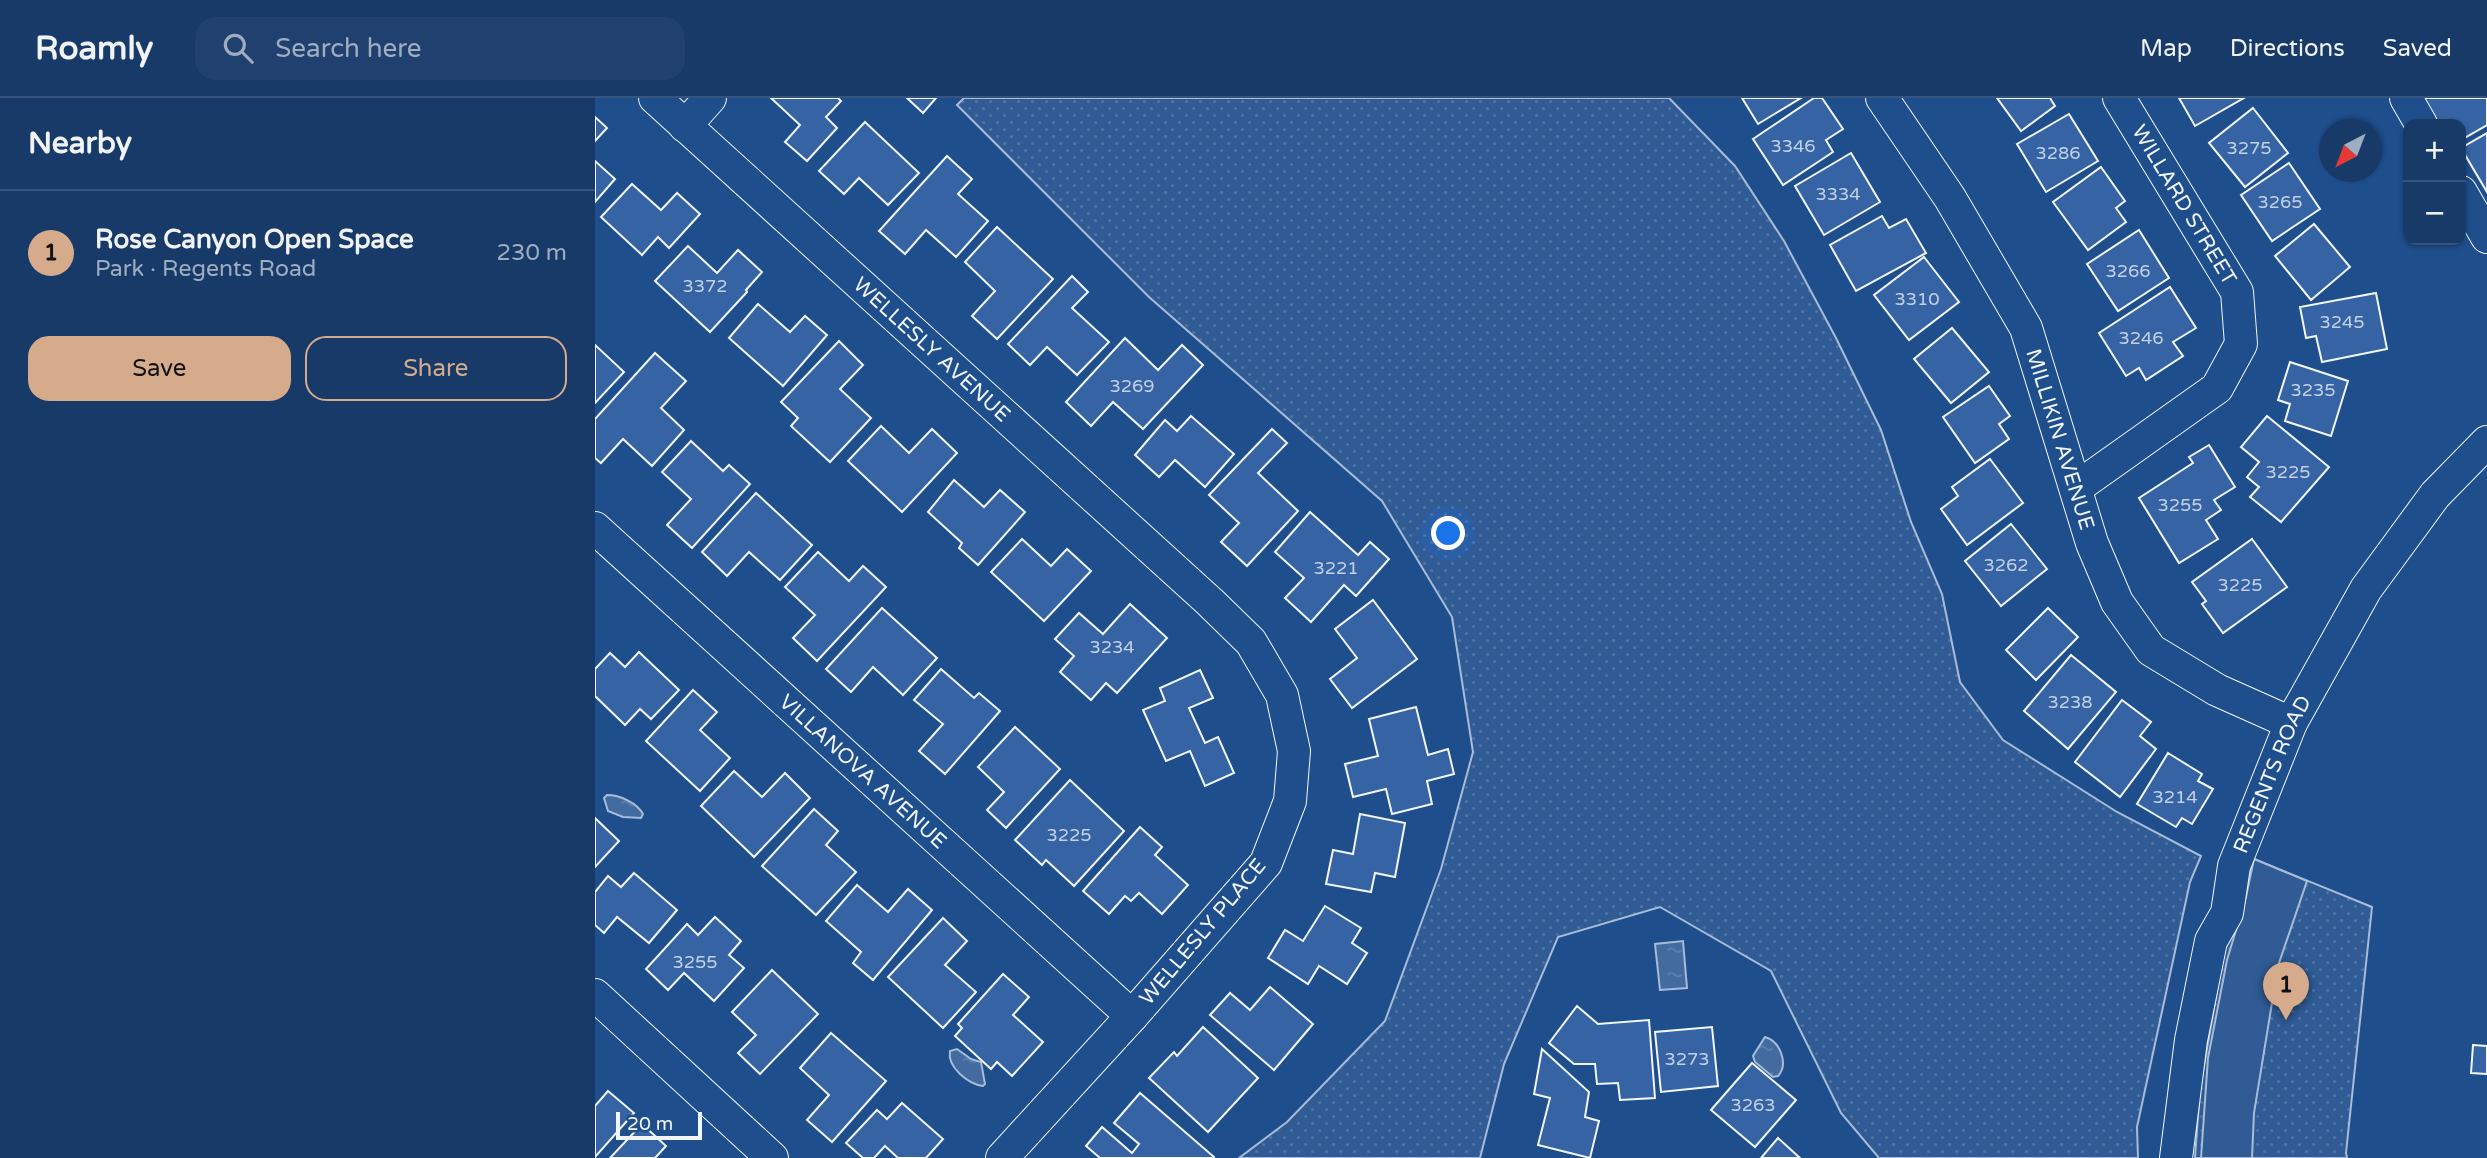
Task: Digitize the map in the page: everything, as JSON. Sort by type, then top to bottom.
[{"type":"street","name":"WELLESLY AVENUE","points":[[655,98],[1210,602]]},
{"type":"street","points":[[685,126],[711,98]]},
{"type":"street","name":"MILLIKIN AVENUE","points":[[1882,98],[1950,198],[2026,328],[2092,543],[2117,601],[2151,650],[2217,690],[2291,723]]},
{"type":"street","name":"WILLARD STREET","points":[[2076,488],[2217,388],[2241,344],[2237,292],[2119,98]]},
{"type":"street","points":[[2406,98],[2418,119]]},
{"type":"street","points":[[2466,201],[2487,237]]},
{"type":"street","name":"REGENTS ROAD","points":[[2176,1158],[2191,1040],[2211,941],[2227,913],[2234,866],[2291,723],[2366,589],[2435,495],[2487,442]]},
{"type":"street","name":"VILLANOVA AVENUE","points":[[595,528],[1132,1016]]},
{"type":"street","name":"WELLESLY PLACE","points":[[1002,1158],[1132,1016],[1266,863],[1290,801],[1294,751],[1282,695],[1251,642],[1210,602]]},
{"type":"street","points":[[595,995],[772,1158]]},
{"type":"shaded area","points":[[964,98],[1669,98],[1735,166],[1784,241],[1836,338],[1881,430],[1911,522],[1942,594],[1960,682],[2003,740],[2117,812],[2201,856],[2190,882],[2137,1127],[2138,1158],[1879,1158],[1841,1113],[1771,971],[1660,907],[1558,937],[1504,1064],[1480,1158],[1239,1158],[1287,1122],[1385,1021],[1441,869],[1473,752],[1452,617],[1382,501],[1149,297],[957,105]]},
{"type":"shaded area","points":[[2254,859],[2372,907],[2347,1158],[2195,1158],[2200,1089],[2224,951]]},
{"type":"shaded area","points":[[2254,859],[2307,881],[2278,966],[2254,1113],[2252,1158],[2201,1158],[2208,1058],[2227,960]]},
{"type":"water","points":[[607,795],[628,800],[643,814],[641,818],[623,817],[608,811],[604,798]]},
{"type":"water","points":[[1683,941],[1687,988],[1660,990],[1655,944]]},
{"type":"water","points":[[1765,1037],[1775,1043],[1783,1059],[1778,1076],[1773,1077],[1755,1062],[1753,1056]]},
{"type":"water","points":[[957,1049],[971,1059],[981,1062],[985,1084],[983,1086],[965,1078],[955,1069],[950,1051]]},
{"type":"building","points":[[771,98],[838,98],[841,101],[826,117],[837,128],[807,161],[785,142],[800,125]]},
{"type":"building","points":[[907,98],[936,98],[923,113]]},
{"type":"building","points":[[1742,98],[1801,98],[1758,124]]},
{"type":"building","points":[[1814,98],[1822,98],[1843,129],[1826,140],[1833,152],[1783,185],[1753,139]]},
{"type":"building","points":[[1997,98],[2050,98],[2055,106],[2021,131]]},
{"type":"building","points":[[2179,98],[2244,98],[2195,126]]},
{"type":"building","points":[[2422,98],[2487,98],[2487,125],[2466,137],[2466,119],[2434,119]]},
{"type":"building","points":[[2253,108],[2288,153],[2245,187],[2209,143]]},
{"type":"building","points":[[2069,114],[2098,161],[2046,192],[2017,144]]},
{"type":"building","points":[[595,117],[607,128],[595,141]]},
{"type":"building","points":[[865,122],[919,173],[888,205],[859,178],[844,194],[819,171]]},
{"type":"building","points":[[2487,133],[2487,192],[2466,156],[2466,145]]},
{"type":"building","points":[[1851,153],[1880,202],[1824,235],[1795,186]]},
{"type":"building","points":[[947,156],[972,179],[958,194],[988,221],[956,257],[926,230],[905,254],[879,231]]},
{"type":"building","points":[[595,161],[615,179],[595,202]]},
{"type":"building","points":[[2289,163],[2320,209],[2272,241],[2241,195]]},
{"type":"building","points":[[2101,167],[2125,201],[2116,208],[2126,222],[2088,250],[2053,202]]},
{"type":"building","points":[[632,184],[661,210],[677,193],[700,214],[669,248],[658,237],[642,255],[601,217]]},
{"type":"building","points":[[1882,216],[1889,228],[1906,219],[1926,253],[1856,291],[1830,245]]},
{"type":"building","points":[[2314,224],[2350,267],[2311,300],[2275,256]]},
{"type":"building","points":[[997,227],[1053,279],[997,339],[972,316],[995,291],[965,262]]},
{"type":"building","points":[[2139,230],[2169,278],[2118,311],[2087,264]]},
{"type":"building","points":[[688,246],[717,273],[738,250],[762,272],[710,332],[655,281]]},
{"type":"building","points":[[1924,257],[1959,302],[1909,340],[1874,295]]},
{"type":"building","points":[[1072,276],[1088,292],[1072,308],[1109,342],[1077,375],[1047,347],[1030,365],[1008,344]]},
{"type":"building","points":[[2170,287],[2196,328],[2173,342],[2183,356],[2146,380],[2139,368],[2126,376],[2099,333]]},
{"type":"building","points":[[2376,293],[2387,349],[2322,362],[2316,336],[2306,338],[2300,307]]},
{"type":"building","points":[[758,304],[790,332],[805,316],[827,335],[783,386],[729,338]]},
{"type":"building","points":[[1952,328],[1989,372],[1951,403],[1914,359]]},
{"type":"building","points":[[1125,338],[1158,370],[1182,345],[1203,365],[1143,429],[1113,402],[1091,426],[1066,402]]},
{"type":"building","points":[[839,341],[863,365],[840,389],[871,418],[830,462],[791,426],[798,418],[781,402]]},
{"type":"building","points":[[595,345],[624,372],[595,403]]},
{"type":"building","points":[[655,353],[686,381],[661,408],[684,430],[652,466],[623,439],[601,463],[595,458],[595,419]]},
{"type":"building","points":[[2290,362],[2348,381],[2331,436],[2285,421],[2290,404],[2278,400]]},
{"type":"building","points":[[1989,386],[2010,416],[1999,424],[2009,439],[1975,463],[1943,417]]},
{"type":"building","points":[[1191,416],[1234,454],[1205,487],[1175,460],[1159,477],[1135,455],[1165,420],[1177,431]]},
{"type":"building","points":[[2267,416],[2329,467],[2281,522],[2250,497],[2259,487],[2247,477],[2259,462],[2241,447]]},
{"type":"building","points":[[881,426],[909,453],[932,429],[957,453],[902,512],[848,461]]},
{"type":"building","points":[[1272,429],[1287,443],[1258,473],[1298,511],[1247,566],[1221,542],[1239,523],[1209,495]]},
{"type":"building","points":[[691,441],[723,471],[729,465],[750,484],[692,548],[667,525],[691,499],[662,472]]},
{"type":"building","points":[[2209,445],[2235,487],[2214,500],[2221,510],[2206,520],[2218,539],[2179,563],[2139,498],[2193,463],[2189,457]]},
{"type":"building","points":[[1990,459],[2023,503],[1967,545],[1941,509],[1958,496],[1952,487]]},
{"type":"building","points":[[954,480],[984,507],[1000,490],[1025,512],[978,565],[959,548],[962,543],[928,512]]},
{"type":"building","points":[[756,493],[812,545],[780,580],[749,552],[727,576],[702,552]]},
{"type":"building","points":[[1310,512],[1358,555],[1370,542],[1389,559],[1356,596],[1344,585],[1311,622],[1285,598],[1304,578],[1275,552]]},
{"type":"building","points":[[2011,524],[2047,569],[2001,606],[1965,561]]},
{"type":"building","points":[[1022,539],[1051,566],[1067,549],[1091,571],[1044,621],[991,572]]},
{"type":"building","points":[[2252,539],[2287,587],[2223,633],[2202,604],[2206,601],[2192,582]]},
{"type":"building","points":[[818,552],[849,581],[863,566],[886,587],[817,661],[793,638],[815,615],[785,587]]},
{"type":"building","points":[[1373,600],[1417,659],[1352,708],[1330,679],[1357,658],[1335,629]]},
{"type":"building","points":[[1130,604],[1167,638],[1117,693],[1106,683],[1091,700],[1060,672],[1074,656],[1055,639],[1079,613],[1103,634]]},
{"type":"building","points":[[882,608],[937,658],[903,695],[873,667],[851,692],[826,669]]},
{"type":"building","points":[[2048,608],[2078,637],[2036,680],[2006,650]]},
{"type":"building","points":[[639,652],[679,690],[651,719],[640,709],[625,725],[595,696],[595,669],[610,653],[625,667]]},
{"type":"building","points":[[2071,655],[2116,692],[2068,749],[2024,711]]},
{"type":"building","points":[[941,669],[974,698],[979,693],[1000,711],[945,774],[919,751],[943,724],[914,700]]},
{"type":"building","points":[[1200,670],[1213,698],[1189,708],[1205,743],[1218,737],[1234,773],[1205,786],[1190,751],[1166,761],[1143,710],[1165,701],[1160,688]]},
{"type":"building","points":[[693,690],[717,712],[700,730],[730,758],[700,791],[646,741]]},
{"type":"building","points":[[2122,700],[2151,722],[2140,736],[2156,749],[2120,797],[2075,762]]},
{"type":"building","points":[[1416,707],[1428,755],[1448,749],[1454,774],[1427,781],[1432,804],[1392,814],[1386,789],[1353,797],[1345,764],[1378,756],[1369,719]]},
{"type":"building","points":[[1015,727],[1060,769],[1006,828],[987,810],[1004,792],[978,767]]},
{"type":"building","points":[[2168,753],[2202,774],[2198,781],[2213,789],[2192,824],[2182,818],[2176,827],[2137,804]]},
{"type":"building","points":[[734,771],[762,797],[785,773],[810,798],[754,857],[701,806]]},
{"type":"building","points":[[1070,780],[1124,831],[1074,886],[1046,860],[1042,865],[1015,840]]},
{"type":"building","points":[[814,809],[838,831],[826,845],[856,872],[816,915],[762,866]]},
{"type":"building","points":[[1360,814],[1405,823],[1395,877],[1375,873],[1371,892],[1326,884],[1333,850],[1353,854]]},
{"type":"building","points":[[595,818],[619,841],[595,867]]},
{"type":"building","points":[[1140,827],[1162,847],[1155,855],[1188,885],[1162,914],[1139,893],[1131,901],[1125,896],[1109,914],[1083,891]]},
{"type":"building","points":[[634,873],[677,910],[649,943],[617,917],[604,933],[595,925],[595,892],[608,876],[621,887]]},
{"type":"building","points":[[857,885],[888,912],[908,889],[932,910],[873,980],[853,963],[861,952],[826,921]]},
{"type":"building","points":[[1325,906],[1361,928],[1352,943],[1367,953],[1347,984],[1319,966],[1308,984],[1268,958],[1285,930],[1303,941]]},
{"type":"building","points":[[715,917],[741,941],[729,955],[744,968],[714,1001],[684,973],[668,990],[646,969],[687,924],[698,935]]},
{"type":"building","points":[[943,918],[967,941],[945,965],[976,992],[943,1028],[888,977]]},
{"type":"building","points":[[772,970],[818,1014],[760,1074],[738,1053],[756,1035],[732,1012]]},
{"type":"building","points":[[1003,974],[1029,997],[1013,1015],[1043,1042],[1012,1076],[997,1062],[991,1069],[955,1036],[962,1028],[958,1024]]},
{"type":"building","points":[[1270,987],[1313,1024],[1274,1070],[1210,1015],[1230,993],[1250,1010]]},
{"type":"building","points":[[1577,1006],[1598,1024],[1649,1020],[1655,1098],[1620,1100],[1618,1083],[1597,1084],[1595,1064],[1574,1064],[1549,1043]]},
{"type":"building","points":[[1203,1027],[1258,1078],[1208,1132],[1149,1078],[1174,1052],[1177,1056]]},
{"type":"building","points":[[1712,1027],[1718,1086],[1661,1092],[1655,1032]]},
{"type":"building","points":[[831,1033],[886,1081],[832,1142],[807,1120],[829,1095],[800,1068]]},
{"type":"building","points":[[2473,1045],[2487,1046],[2487,1074],[2471,1073]]},
{"type":"building","points":[[1542,1049],[1589,1092],[1585,1117],[1599,1121],[1590,1158],[1538,1145],[1550,1098],[1534,1094]]},
{"type":"building","points":[[1752,1063],[1796,1100],[1755,1147],[1711,1110]]},
{"type":"building","points":[[608,1091],[634,1113],[595,1157],[595,1106]]},
{"type":"building","points":[[1140,1093],[1214,1157],[1100,1158],[1086,1146],[1102,1127],[1132,1153],[1139,1144],[1114,1123]]},
{"type":"building","points":[[902,1103],[943,1139],[926,1158],[898,1158],[885,1146],[874,1158],[863,1158],[846,1143],[877,1110],[887,1119]]},
{"type":"building","points":[[642,1124],[666,1146],[655,1158],[610,1158]]},
{"type":"building","points":[[1778,1138],[1800,1158],[1761,1158]]},
{"type":"place","name":"Rose Canyon Open Space","points":[[2286,1020]]}]
